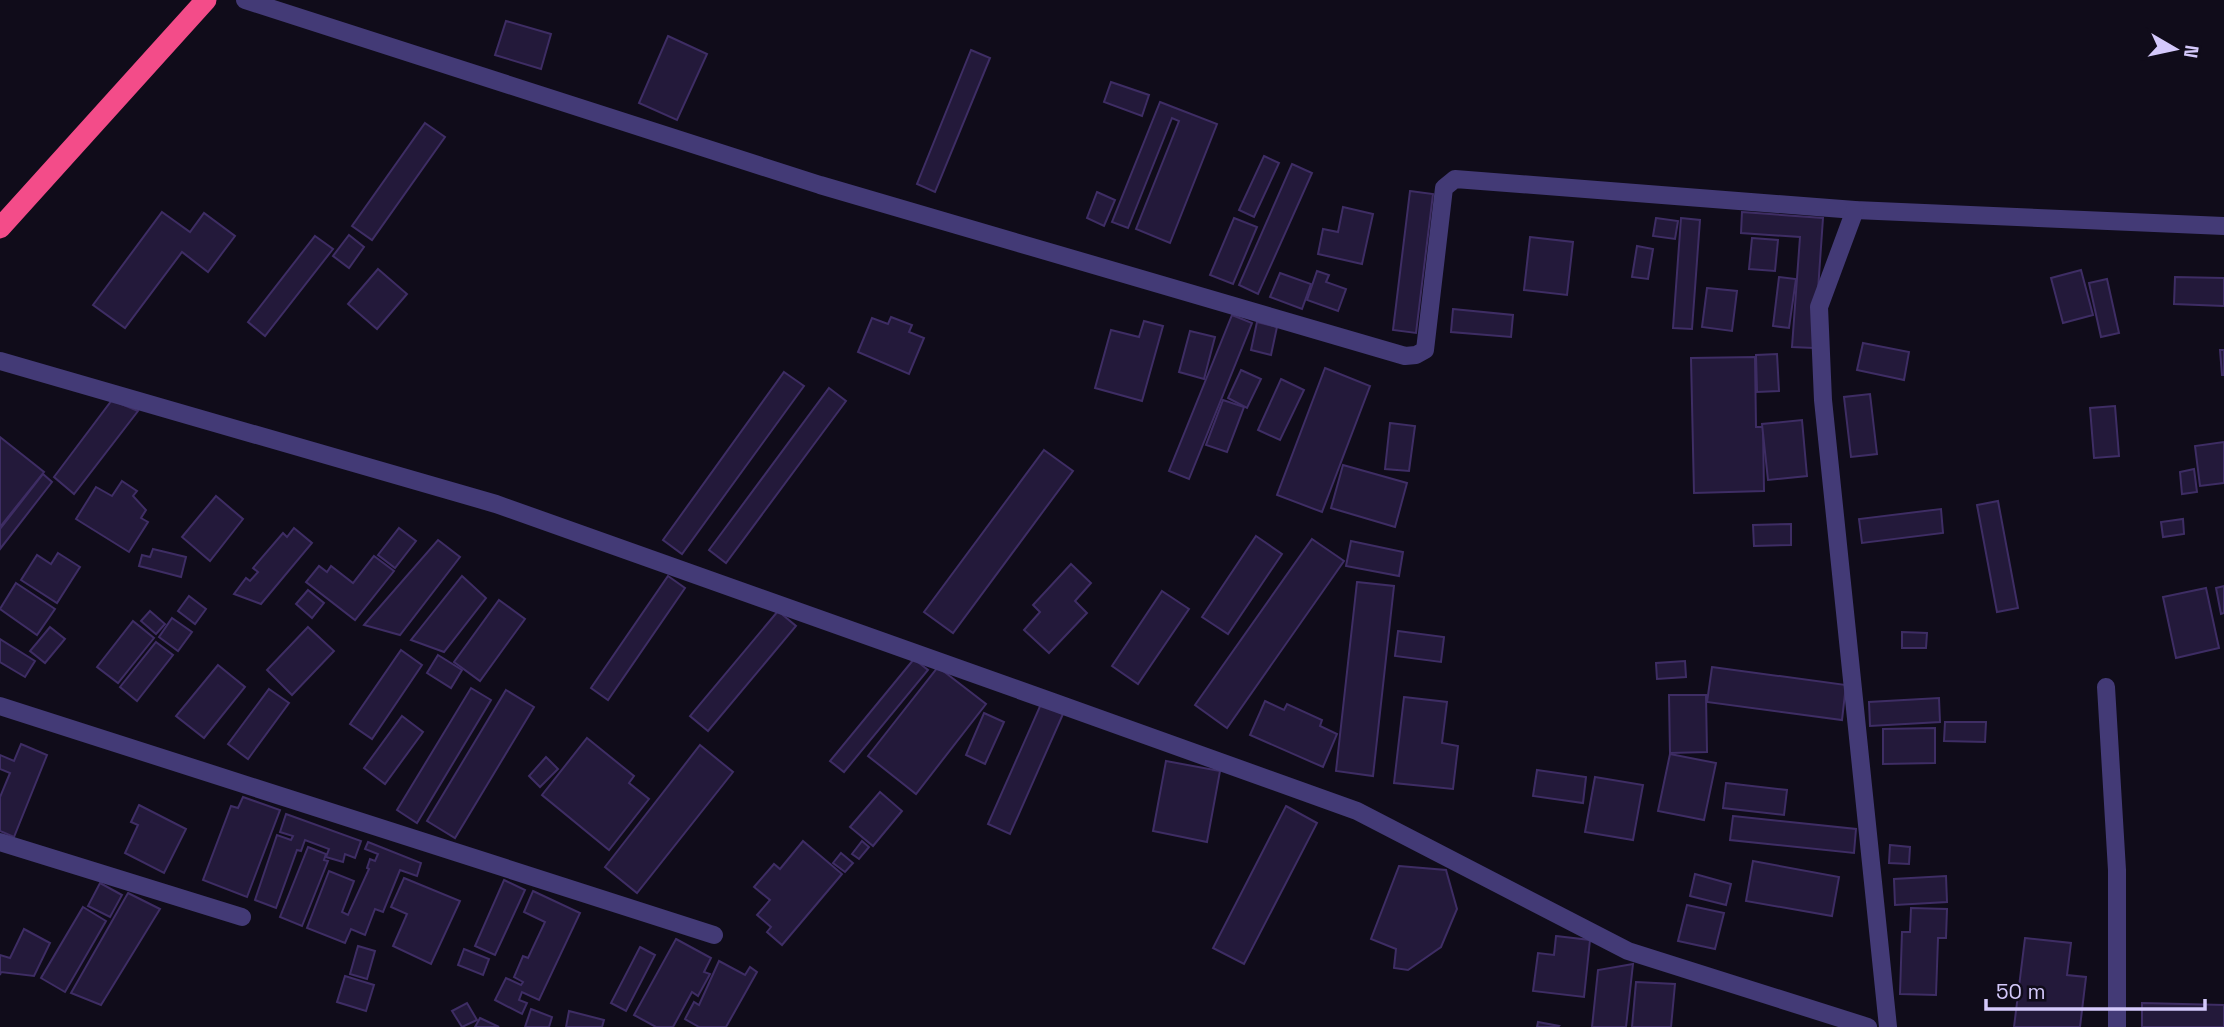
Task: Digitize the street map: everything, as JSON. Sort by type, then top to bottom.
[{"type":"highway","points":[[0,228],[206,0]]},
{"type":"street","points":[[245,0],[820,185],[1405,356],[1416,355],[1425,350],[1444,188],[1455,179],[1855,210],[2224,226]]},
{"type":"street","points":[[1855,210],[1819,307],[1823,400],[1888,1027]]},
{"type":"street","points":[[0,361],[496,504],[1054,702],[1357,811],[1628,951],[1868,1027]]},
{"type":"street","points":[[2106,687],[2118,870],[2117,1027]]},
{"type":"street","points":[[0,706],[714,935]]},
{"type":"street","points":[[0,842],[242,917]]},
{"type":"building","points":[[506,21],[551,34],[541,69],[495,55]]},
{"type":"building","points":[[668,36],[707,54],[677,120],[639,103]]},
{"type":"building","points":[[971,50],[990,58],[935,192],[917,184]]},
{"type":"building","points":[[1111,82],[1149,95],[1142,116],[1104,102]]},
{"type":"building","points":[[1160,102],[1217,124],[1170,243],[1136,229],[1179,121],[1172,118],[1128,228],[1112,222]]},
{"type":"building","points":[[425,123],[445,137],[372,240],[352,226]]},
{"type":"building","points":[[1264,156],[1279,163],[1254,217],[1239,210]]},
{"type":"building","points":[[1292,164],[1312,173],[1258,294],[1239,285]]},
{"type":"building","points":[[1410,191],[1433,194],[1416,333],[1393,330]]},
{"type":"building","points":[[1097,192],[1115,200],[1104,226],[1087,218]]},
{"type":"building","points":[[1343,207],[1373,214],[1362,264],[1318,254],[1323,229],[1338,232]]},
{"type":"building","points":[[162,212],[190,232],[204,213],[235,236],[208,272],[182,252],[125,328],[93,305]]},
{"type":"building","points":[[1742,212],[1823,218],[1814,348],[1792,347],[1800,237],[1741,233]]},
{"type":"building","points":[[1234,218],[1257,227],[1233,284],[1210,275]]},
{"type":"building","points":[[1656,218],[1678,221],[1675,239],[1653,236]]},
{"type":"building","points":[[1681,218],[1700,220],[1692,329],[1673,328]]},
{"type":"building","points":[[349,235],[364,247],[349,268],[333,256]]},
{"type":"building","points":[[315,236],[333,249],[265,336],[248,322]]},
{"type":"building","points":[[1530,237],[1573,242],[1567,295],[1524,290]]},
{"type":"building","points":[[1752,238],[1778,240],[1775,271],[1749,269]]},
{"type":"building","points":[[1637,246],[1653,249],[1648,279],[1632,277]]},
{"type":"building","points":[[378,269],[407,294],[377,329],[348,304]]},
{"type":"building","points":[[2081,270],[2093,315],[2063,323],[2051,278]]},
{"type":"building","points":[[1317,271],[1329,275],[1326,282],[1346,289],[1338,311],[1307,300]]},
{"type":"building","points":[[1280,273],[1311,284],[1302,309],[1270,297]]},
{"type":"building","points":[[1779,277],[1796,279],[1789,328],[1773,326]]},
{"type":"building","points":[[2175,277],[2224,278],[2224,306],[2174,304]]},
{"type":"building","points":[[2107,279],[2119,333],[2101,337],[2089,283]]},
{"type":"building","points":[[1707,288],[1737,291],[1732,331],[1702,327]]},
{"type":"building","points":[[1453,309],[1513,315],[1511,337],[1451,332]]},
{"type":"building","points":[[1232,315],[1252,323],[1189,479],[1169,471]]},
{"type":"building","points":[[891,317],[912,325],[909,332],[924,338],[909,374],[858,352],[872,318],[888,324]]},
{"type":"building","points":[[1144,321],[1163,326],[1142,401],[1095,388],[1111,330],[1139,337]]},
{"type":"building","points":[[1257,322],[1277,327],[1271,355],[1251,350]]},
{"type":"building","points":[[1190,331],[1215,337],[1204,379],[1179,372]]},
{"type":"building","points":[[1863,343],[1909,352],[1904,380],[1857,370]]},
{"type":"building","points":[[2220,350],[2224,350],[2224,375],[2222,375]]},
{"type":"building","points":[[1777,354],[1779,391],[1757,392],[1756,355]]},
{"type":"building","points":[[1755,357],[1756,427],[1763,427],[1764,491],[1694,493],[1691,358]]},
{"type":"building","points":[[1325,368],[1370,386],[1322,512],[1277,495]]},
{"type":"building","points":[[1241,370],[1261,379],[1247,408],[1228,398]]},
{"type":"building","points":[[784,372],[804,386],[682,554],[663,540]]},
{"type":"building","points":[[1281,379],[1304,390],[1280,440],[1258,430]]},
{"type":"building","points":[[829,388],[846,401],[726,563],[709,550]]},
{"type":"building","points":[[1870,394],[1877,454],[1851,457],[1844,397]]},
{"type":"building","points":[[112,400],[138,411],[74,494],[54,477]]},
{"type":"building","points":[[1223,400],[1244,407],[1227,452],[1206,445]]},
{"type":"building","points":[[2115,406],[2119,456],[2094,458],[2090,408]]},
{"type":"building","points":[[1802,420],[1807,476],[1768,480],[1762,424]]},
{"type":"building","points":[[1390,423],[1415,426],[1409,471],[1385,469]]},
{"type":"building","points":[[0,437],[44,472],[0,527]]},
{"type":"building","points":[[2224,442],[2224,483],[2200,486],[2195,446]]},
{"type":"building","points":[[1044,450],[1073,471],[953,633],[924,612]]},
{"type":"building","points":[[1343,465],[1407,483],[1395,527],[1331,508]]},
{"type":"building","points":[[2194,469],[2197,492],[2182,494],[2180,472]]},
{"type":"building","points":[[43,474],[52,482],[0,549],[0,529]]},
{"type":"building","points":[[122,481],[137,491],[133,496],[146,510],[141,518],[148,522],[129,552],[76,519],[96,487],[112,496]]},
{"type":"building","points":[[216,496],[243,519],[210,561],[182,537]]},
{"type":"building","points":[[1998,501],[2018,608],[1997,612],[1977,505]]},
{"type":"building","points":[[1941,509],[1943,533],[1862,543],[1859,519]]},
{"type":"building","points":[[2183,519],[2184,534],[2163,537],[2161,522]]},
{"type":"building","points":[[1791,524],[1791,545],[1754,546],[1753,525]]},
{"type":"building","points":[[294,528],[312,543],[261,604],[234,594],[246,578],[250,581],[258,572],[253,568],[283,533],[287,537]]},
{"type":"building","points":[[399,528],[416,541],[395,568],[378,555]]},
{"type":"building","points":[[1256,536],[1282,554],[1228,634],[1202,617]]},
{"type":"building","points":[[1312,539],[1344,561],[1227,728],[1195,705]]},
{"type":"building","points":[[438,540],[460,557],[400,635],[364,625]]},
{"type":"building","points":[[1351,541],[1403,552],[1399,576],[1346,566]]},
{"type":"building","points":[[153,549],[186,557],[181,577],[139,566],[142,555],[150,557]]},
{"type":"building","points":[[58,553],[80,567],[57,603],[21,580],[37,555],[51,564]]},
{"type":"building","points":[[374,556],[394,571],[355,620],[306,582],[319,566],[327,572],[331,566],[353,583]]},
{"type":"building","points":[[1071,564],[1091,583],[1075,601],[1087,613],[1049,653],[1024,630],[1040,612],[1033,605]]},
{"type":"building","points":[[462,576],[486,598],[444,652],[411,640]]},
{"type":"building","points":[[668,576],[685,588],[608,700],[591,688]]},
{"type":"building","points":[[1357,582],[1394,586],[1373,776],[1336,771]]},
{"type":"building","points":[[16,583],[55,609],[37,635],[0,609]]},
{"type":"building","points":[[2224,586],[2224,613],[2221,614],[2216,588]]},
{"type":"building","points":[[2206,588],[2219,648],[2176,658],[2163,597]]},
{"type":"building","points":[[308,590],[324,603],[312,618],[296,604]]},
{"type":"building","points":[[1162,591],[1189,609],[1138,684],[1112,666]]},
{"type":"building","points":[[189,596],[206,609],[195,624],[178,611]]},
{"type":"building","points":[[499,600],[525,619],[480,681],[454,662]]},
{"type":"building","points":[[150,611],[165,624],[156,634],[141,621]]},
{"type":"building","points":[[778,611],[796,626],[708,731],[690,716]]},
{"type":"building","points":[[172,618],[192,632],[178,651],[159,637]]},
{"type":"building","points":[[133,621],[154,638],[118,683],[97,667]]},
{"type":"building","points":[[50,627],[65,639],[45,663],[30,651]]},
{"type":"building","points":[[308,627],[334,651],[292,695],[267,670]]},
{"type":"building","points":[[1398,631],[1444,637],[1441,662],[1395,656]]},
{"type":"building","points":[[1902,632],[1927,633],[1926,648],[1902,648]]},
{"type":"building","points":[[0,639],[35,661],[25,677],[0,662]]},
{"type":"building","points":[[156,642],[173,655],[137,701],[120,687]]},
{"type":"building","points":[[401,650],[422,665],[372,739],[350,724]]},
{"type":"building","points":[[438,655],[462,670],[451,688],[427,673]]},
{"type":"building","points":[[914,659],[928,670],[844,772],[830,761]]},
{"type":"building","points":[[1685,661],[1686,677],[1657,679],[1656,663]]},
{"type":"building","points":[[218,665],[245,687],[204,738],[176,716]]},
{"type":"building","points":[[938,667],[986,704],[916,794],[868,756]]},
{"type":"building","points":[[1712,667],[1846,685],[1842,720],[1707,702]]},
{"type":"building","points":[[471,688],[491,700],[417,823],[397,810]]},
{"type":"building","points":[[269,689],[289,703],[248,759],[228,744]]},
{"type":"building","points":[[506,690],[534,707],[455,838],[427,821]]},
{"type":"building","points":[[1669,695],[1706,695],[1707,752],[1670,753]]},
{"type":"building","points":[[1404,697],[1447,702],[1442,743],[1458,746],[1453,789],[1394,783]]},
{"type":"building","points":[[1939,698],[1940,722],[1870,726],[1869,702]]},
{"type":"building","points":[[1265,701],[1284,710],[1287,704],[1322,720],[1320,726],[1337,734],[1323,767],[1250,735]]},
{"type":"building","points":[[1041,704],[1063,714],[1010,834],[988,824]]},
{"type":"building","points":[[984,713],[1004,722],[985,764],[966,755]]},
{"type":"building","points":[[402,716],[423,732],[385,784],[364,768]]},
{"type":"building","points":[[1945,722],[1986,722],[1985,742],[1944,741]]},
{"type":"building","points":[[1935,728],[1935,763],[1883,764],[1883,729]]},
{"type":"building","points":[[587,738],[634,776],[629,783],[649,799],[609,850],[542,795]]},
{"type":"building","points":[[21,744],[47,755],[14,837],[0,831],[0,797],[10,773],[0,769],[0,755],[14,761]]},
{"type":"building","points":[[700,745],[733,772],[637,893],[605,867]]},
{"type":"building","points":[[1670,754],[1716,763],[1704,820],[1658,811]]},
{"type":"building","points":[[546,757],[558,769],[540,787],[529,776]]},
{"type":"building","points":[[1166,761],[1220,771],[1207,842],[1153,831]]},
{"type":"building","points":[[1537,770],[1586,777],[1583,803],[1533,796]]},
{"type":"building","points":[[1595,777],[1643,785],[1633,840],[1585,832]]},
{"type":"building","points":[[1726,783],[1787,790],[1784,815],[1723,808]]},
{"type":"building","points":[[880,792],[902,811],[873,846],[850,827]]},
{"type":"building","points":[[243,797],[280,810],[247,897],[203,880],[231,806],[238,808]]},
{"type":"building","points":[[139,805],[186,829],[164,873],[125,853],[138,825],[131,822]]},
{"type":"building","points":[[1286,806],[1317,823],[1244,964],[1213,948]]},
{"type":"building","points":[[286,814],[361,841],[355,858],[345,854],[343,862],[326,857],[329,849],[305,840],[301,851],[297,850],[276,908],[255,900],[277,835],[291,840],[293,836],[280,832]]},
{"type":"building","points":[[1733,816],[1856,829],[1854,853],[1730,840]]},
{"type":"building","points":[[803,841],[842,874],[782,945],[767,932],[771,927],[757,915],[770,900],[754,887],[774,864],[780,869]]},
{"type":"building","points":[[862,841],[869,847],[859,859],[852,854]]},
{"type":"building","points":[[368,842],[421,863],[417,876],[400,870],[383,912],[375,909],[365,935],[351,929],[345,943],[307,928],[329,871],[354,881],[342,912],[348,915],[369,869],[370,859],[375,861],[378,854],[365,849]]},
{"type":"building","points":[[1890,845],[1910,847],[1909,864],[1889,863]]},
{"type":"building","points":[[308,847],[326,854],[324,860],[328,861],[302,926],[280,917]]},
{"type":"building","points":[[841,853],[853,863],[845,872],[833,863]]},
{"type":"building","points":[[1753,861],[1839,877],[1832,916],[1746,901]]},
{"type":"building","points":[[1399,866],[1446,870],[1457,909],[1441,947],[1408,970],[1394,968],[1396,949],[1371,939]]},
{"type":"building","points":[[1695,874],[1731,884],[1726,905],[1690,896]]},
{"type":"building","points":[[1946,876],[1947,902],[1895,905],[1894,879]]},
{"type":"building","points":[[404,878],[460,901],[431,964],[393,946],[407,914],[391,907]]},
{"type":"building","points":[[504,880],[525,890],[495,955],[475,946]]},
{"type":"building","points":[[100,883],[122,895],[110,917],[88,906]]},
{"type":"building","points":[[533,891],[580,913],[539,1000],[522,992],[519,1000],[527,1003],[522,1014],[495,1000],[506,978],[521,985],[523,982],[514,977],[523,956],[528,958],[545,922],[524,912]]},
{"type":"building","points":[[128,893],[160,909],[101,1005],[71,993]]},
{"type":"building","points":[[1687,905],[1724,913],[1715,949],[1678,941]]},
{"type":"building","points":[[83,907],[106,921],[65,992],[41,978]]},
{"type":"building","points":[[1911,908],[1947,909],[1946,938],[1938,938],[1936,995],[1900,994],[1902,932],[1910,932]]},
{"type":"building","points":[[24,929],[50,943],[34,976],[1,972],[0,975],[0,955],[10,958]]},
{"type":"building","points":[[1556,936],[1590,940],[1584,997],[1533,991],[1538,953],[1554,955]]},
{"type":"building","points":[[2025,938],[2071,943],[2067,975],[2086,977],[2080,1027],[2014,1027]]},
{"type":"building","points":[[676,939],[711,958],[704,972],[710,974],[698,996],[692,992],[673,1027],[656,1027],[634,1015]]},
{"type":"building","points":[[358,946],[375,951],[367,979],[350,974]]},
{"type":"building","points":[[640,947],[655,955],[626,1011],[611,1003]]},
{"type":"building","points":[[464,949],[489,959],[483,975],[458,965]]},
{"type":"building","points":[[719,961],[745,975],[750,967],[757,972],[726,1027],[699,1027],[685,1019],[694,1002],[699,1005]]},
{"type":"building","points":[[1633,964],[1626,1027],[1592,1027],[1598,970]]},
{"type":"building","points":[[345,976],[374,985],[366,1011],[337,1002]]},
{"type":"building","points":[[1636,982],[1675,984],[1671,1027],[1632,1027]]},
{"type":"building","points":[[467,1003],[477,1020],[462,1027],[452,1011]]},
{"type":"building","points":[[2142,1003],[2224,1005],[2224,1027],[2142,1027]]},
{"type":"building","points":[[531,1009],[552,1017],[549,1027],[525,1027]]},
{"type":"building","points":[[569,1011],[604,1020],[602,1027],[566,1027]]},
{"type":"building","points":[[480,1018],[499,1027],[475,1027]]},
{"type":"building","points":[[1538,1022],[1559,1026],[1537,1027]]}]
